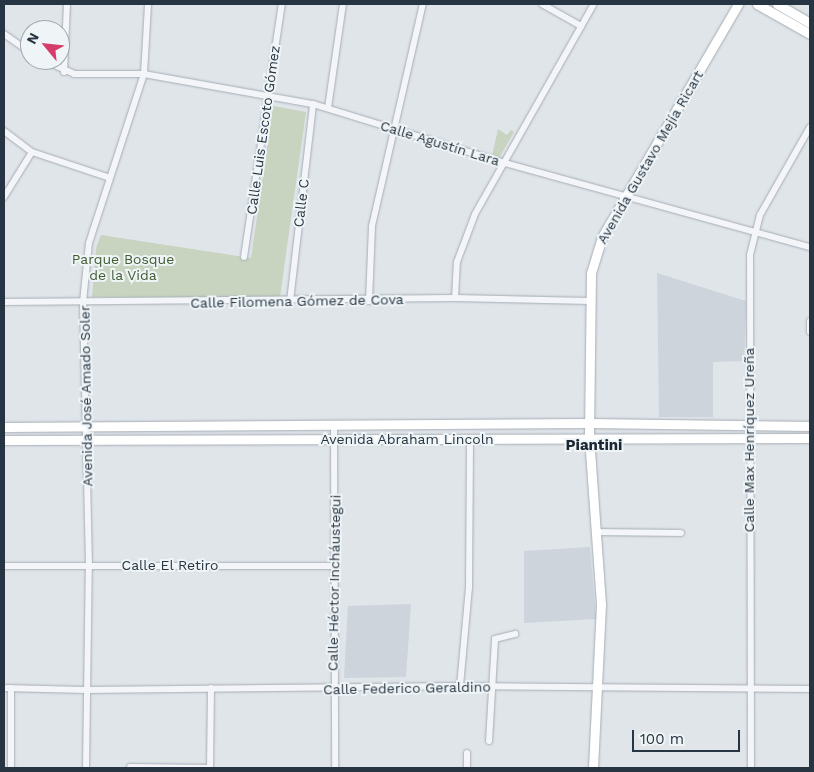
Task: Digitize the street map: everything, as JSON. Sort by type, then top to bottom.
[{"type":"main road","name":"Avenida Gustavo Mejía Ricart","points":[[593,768],[601,604],[588,436],[590,274],[597,249],[738,4]]},
{"type":"main road","points":[[758,4],[810,34]]},
{"type":"main road","points":[[777,4],[810,23]]},
{"type":"main road","name":"Avenida Abraham Lincoln","points":[[4,427],[334,427],[589,423],[749,427],[810,426]]},
{"type":"main road","name":"Avenida Abraham Lincoln","points":[[4,440],[334,440],[588,436],[810,438]]},
{"type":"street","points":[[60,70],[64,72],[67,4]]},
{"type":"street","name":"Avenida José Amado Soler","points":[[86,768],[85,690],[89,565],[84,302],[89,242],[144,74],[148,4]]},
{"type":"street","name":"Calle Luis Escoto Gómez","points":[[244,257],[282,4]]},
{"type":"street","points":[[328,108],[343,4]]},
{"type":"street","points":[[369,301],[372,226],[424,4]]},
{"type":"street","points":[[542,4],[581,26]]},
{"type":"street","points":[[455,298],[455,273],[461,247],[502,162],[594,4]]},
{"type":"street","points":[[4,34],[20,45]]},
{"type":"street","name":"Calle Agustín Lara","points":[[64,72],[144,74],[313,104],[502,162],[755,229],[810,246]]},
{"type":"street","name":"Calle C","points":[[290,302],[313,104]]},
{"type":"street","name":"Calle Max Henríquez Ureña","points":[[751,768],[748,438],[750,255],[755,229],[765,204],[810,127]]},
{"type":"street","points":[[4,131],[32,152],[110,178]]},
{"type":"street","points":[[4,197],[32,152]]},
{"type":"street","name":"Calle Filomena Gómez de Cova","points":[[4,302],[290,302],[455,298],[590,301]]},
{"type":"street","points":[[810,322],[810,332]]},
{"type":"street","name":"Calle Héctor Incháustegui","points":[[334,427],[336,566],[332,689],[335,768]]},
{"type":"street","points":[[460,686],[469,588],[470,439]]},
{"type":"street","points":[[596,532],[680,533]]},
{"type":"street","name":"Calle El Retiro","points":[[4,566],[336,566]]},
{"type":"street","points":[[490,741],[490,686],[495,639],[515,634]]},
{"type":"street","name":"Calle Federico Geraldino","points":[[7,688],[85,690],[332,689],[490,686],[750,690],[810,689]]},
{"type":"street","points":[[7,688],[11,768]]},
{"type":"street","points":[[130,767],[210,768],[211,688]]},
{"type":"street","points":[[467,753],[467,768]]},
{"type":"shaded area","points":[[657,273],[746,301],[744,361],[713,362],[713,417],[659,417]]},
{"type":"shaded area","points":[[590,547],[596,619],[524,623],[524,551]]},
{"type":"shaded area","points":[[411,604],[406,677],[344,678],[348,606]]},
{"type":"green space","name":"Parque Bosque de la Vida","points":[[273,106],[306,112],[280,297],[92,297],[96,248],[101,235],[251,258]]},
{"type":"green space","points":[[498,129],[507,135],[511,130],[514,132],[499,158],[492,156]]},
{"type":"district","name":"Piantini","points":[[594,446]]}]
